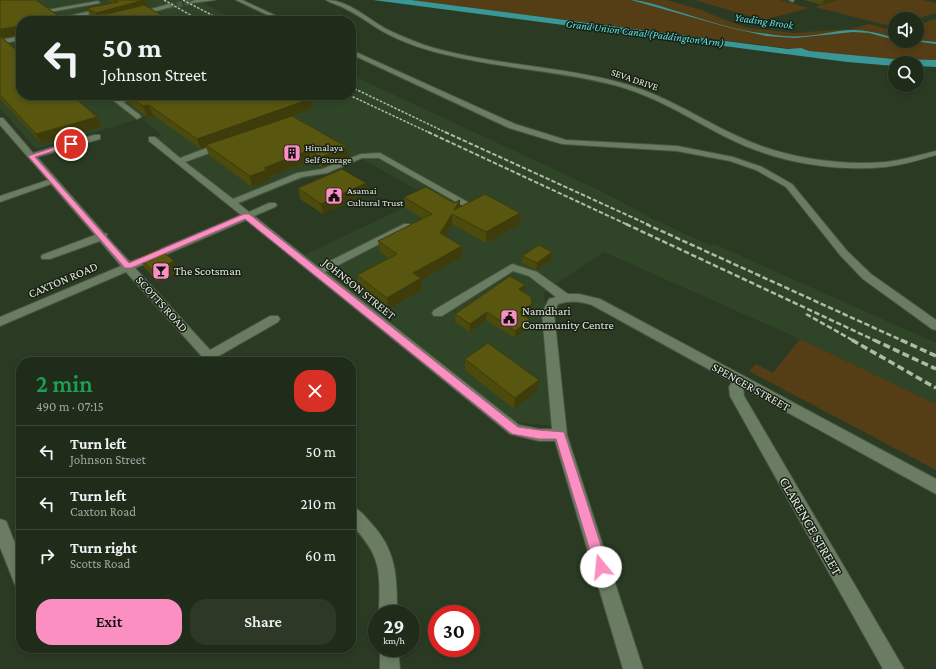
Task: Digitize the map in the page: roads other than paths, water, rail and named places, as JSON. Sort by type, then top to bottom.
[{"type":"street","points":[[192,2],[203,0]]},
{"type":"street","points":[[207,0],[214,1]]},
{"type":"street","name":"SEVA DRIVE","points":[[328,0],[346,6],[378,26],[398,36],[439,51],[491,62],[572,73],[630,88],[676,106],[737,140],[784,155],[806,160],[862,165],[903,161],[936,153]]},
{"type":"street","points":[[235,1],[246,4],[273,16]]},
{"type":"street","points":[[61,13],[99,3]]},
{"type":"street","points":[[50,10],[99,3],[108,9],[72,16]]},
{"type":"street","points":[[148,3],[156,9]]},
{"type":"street","points":[[132,15],[169,6]]},
{"type":"street","points":[[0,42],[16,39]]},
{"type":"street","points":[[356,54],[512,126],[555,140],[565,142],[640,146],[702,153],[728,158],[774,176],[790,186],[858,268],[888,292],[933,321]]},
{"type":"street","points":[[116,100],[137,117]]},
{"type":"street","points":[[118,102],[125,100]]},
{"type":"street","name":"SCOTTS ROAD","points":[[0,120],[103,236],[128,267],[210,357]]},
{"type":"street","points":[[31,156],[97,137]]},
{"type":"street","name":"JOHNSON STREET","points":[[152,139],[246,216],[515,430],[539,435],[560,435]]},
{"type":"street","points":[[179,161],[230,143]]},
{"type":"street","points":[[231,203],[300,175],[324,171],[358,154],[380,155],[468,205]]},
{"type":"street","points":[[0,199],[53,181]]},
{"type":"street","name":"CAXTON ROAD","points":[[0,322],[272,205]]},
{"type":"street","points":[[316,272],[408,226]]},
{"type":"street","points":[[46,257],[103,236]]},
{"type":"street","points":[[438,313],[512,267],[533,274],[564,298]]},
{"type":"street","name":"SPENCER STREET","points":[[564,298],[580,297],[596,302],[936,487]]},
{"type":"street","points":[[564,298],[552,302],[548,312],[560,435],[633,669]]},
{"type":"street","points":[[215,357],[274,319]]},
{"type":"street","name":"CLARENCE STREET","points":[[740,381],[736,387],[737,396],[894,669]]},
{"type":"street","points":[[356,519],[371,536],[383,554],[387,576],[388,605]]},
{"type":"street","points":[[0,526],[16,566]]},
{"type":"street","points":[[389,657],[390,669]]},
{"type":"water","name":"Grand Union Canal (Paddington Arm)","points":[[373,0],[411,0],[788,49],[801,48],[809,51],[888,59],[888,65],[847,62]]},
{"type":"water","points":[[924,60],[936,60],[936,67],[924,66]]},
{"type":"waterway","name":"Yeading Brook","points":[[632,0],[747,32],[766,35],[795,37],[859,31],[888,37]]},
{"type":"waterway","name":"Yeading Brook","points":[[924,42],[936,43]]},
{"type":"tunnel","points":[[169,6],[192,2]]},
{"type":"railway","points":[[164,0],[192,16]]},
{"type":"railway","points":[[183,0],[213,16]]},
{"type":"railway","points":[[356,89],[447,133]]},
{"type":"railway","points":[[356,98],[430,133]]},
{"type":"railway","points":[[428,132],[628,225]]},
{"type":"railway","points":[[445,132],[649,225]]},
{"type":"railway","points":[[626,224],[876,341]]},
{"type":"railway","points":[[646,224],[903,341]]},
{"type":"railway","points":[[806,314],[854,341]]},
{"type":"railway","points":[[852,340],[936,388]]},
{"type":"railway","points":[[874,340],[936,369]]},
{"type":"railway","points":[[901,340],[936,356]]},
{"type":"place","name":"Himalaya Self Storage","points":[[292,153]]},
{"type":"place","name":"Asamai Cultural Trust","points":[[334,196]]},
{"type":"place","name":"The Scotsman","points":[[161,271]]},
{"type":"place","name":"Namdhari Community Centre","points":[[509,318]]}]
